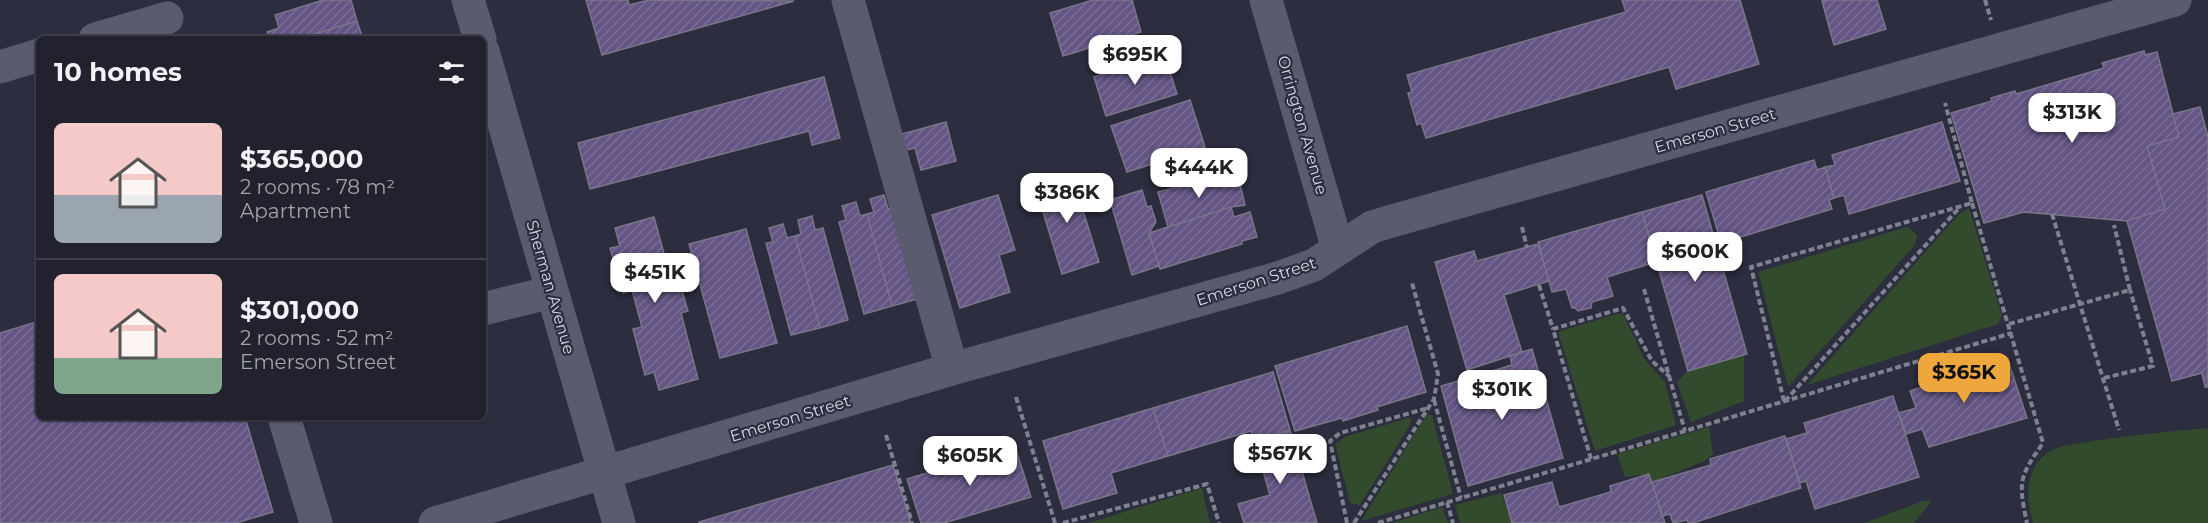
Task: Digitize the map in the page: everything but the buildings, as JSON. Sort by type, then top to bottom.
[{"type":"street","points":[[468,0],[479,36]]},
{"type":"street","points":[[848,0],[952,369]]},
{"type":"street","name":"Orrington Avenue","points":[[1266,0],[1338,249]]},
{"type":"street","name":"Emerson Street","points":[[435,523],[952,369],[1274,279],[1314,266],[1372,227],[2175,0]]},
{"type":"street","points":[[106,36],[167,19]]},
{"type":"street","points":[[0,67],[36,56]]},
{"type":"street","name":"Sherman Avenue","points":[[486,73],[495,140],[552,292],[619,523]]},
{"type":"street","points":[[486,308],[552,292]]},
{"type":"street","points":[[285,420],[316,523]]},
{"type":"path","points":[[1985,0],[1991,21]]},
{"type":"path","points":[[1945,103],[2043,443],[2025,469],[2020,491],[2027,523]]},
{"type":"path","points":[[1784,401],[1751,267],[1972,203]]},
{"type":"path","points":[[1784,401],[1960,207]]},
{"type":"path","points":[[2052,214],[2119,430]]},
{"type":"path","points":[[2104,378],[2153,366],[2130,290],[2114,225]]},
{"type":"path","points":[[1522,227],[1527,248]]},
{"type":"path","points":[[1412,283],[1438,374],[1434,399],[1461,498]]},
{"type":"path","points":[[1539,285],[1591,459]]},
{"type":"path","points":[[1644,290],[1685,431]]},
{"type":"path","points":[[2009,324],[2130,290]]},
{"type":"path","points":[[1553,329],[1623,308],[1652,361],[1669,376]]},
{"type":"path","points":[[1378,523],[2012,333]]},
{"type":"path","points":[[1016,397],[1055,523]]},
{"type":"path","points":[[1354,523],[1434,399]]},
{"type":"path","points":[[1347,523],[1330,441],[1340,433],[1428,408]]},
{"type":"path","points":[[886,435],[912,523]]},
{"type":"path","points":[[1063,523],[1207,484],[1219,523]]},
{"type":"path","points":[[1447,502],[1453,523]]},
{"type":"green space","points":[[1969,208],[2002,315],[1998,324],[1807,385],[1959,214]]},
{"type":"green space","points":[[1907,227],[1917,235],[1915,245],[1788,387],[1758,272]]},
{"type":"green space","points":[[1616,314],[1623,314],[1645,360],[1665,382],[1676,425],[1595,451],[1558,332]]},
{"type":"green space","points":[[1744,355],[1744,401],[1691,422],[1677,382],[1688,371]]},
{"type":"green space","points":[[1427,414],[1432,415],[1453,494],[1361,521]]},
{"type":"green space","points":[[1411,417],[1410,425],[1360,505],[1350,503],[1335,444],[1345,437]]},
{"type":"green space","points":[[1709,427],[1713,454],[1705,461],[1652,482],[1649,474],[1625,477],[1617,454]]},
{"type":"green space","points":[[2208,428],[2208,523],[2033,523],[2028,494],[2031,475],[2041,459],[2054,449],[2122,437]]},
{"type":"green space","points":[[1202,488],[1210,523],[1088,523]]},
{"type":"green space","points":[[1501,493],[1512,523],[1460,523],[1455,505]]},
{"type":"green space","points":[[1923,501],[1932,501],[1914,523],[1864,523]]},
{"type":"green space","points":[[1442,507],[1448,523],[1391,523]]}]
